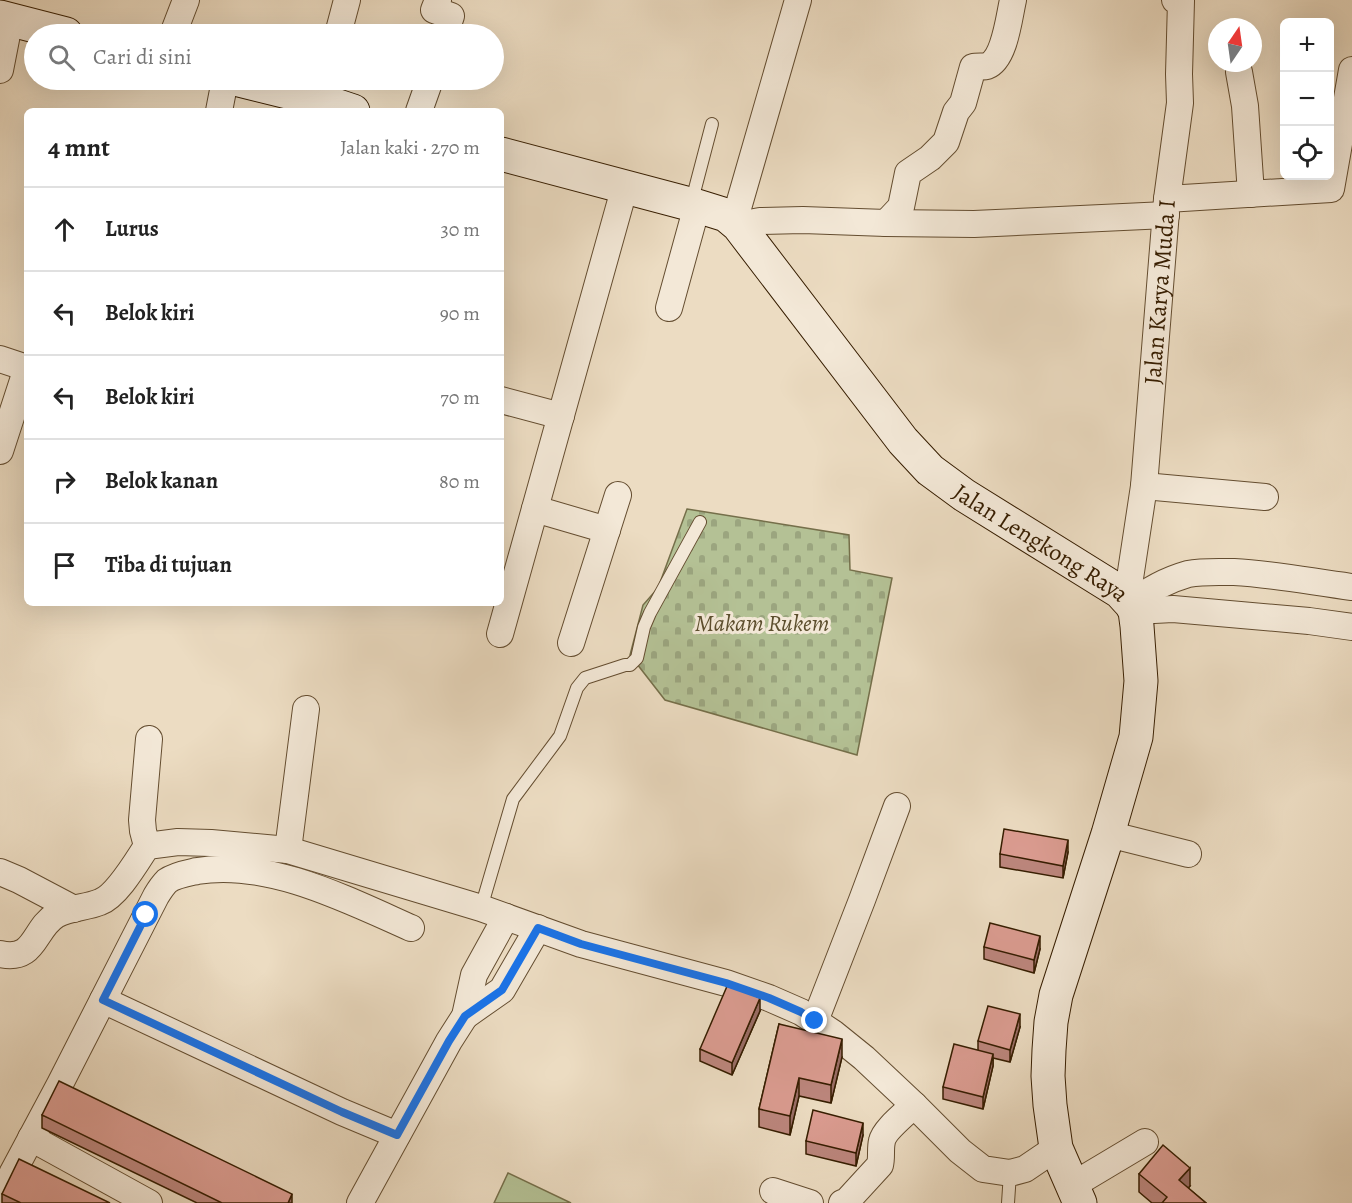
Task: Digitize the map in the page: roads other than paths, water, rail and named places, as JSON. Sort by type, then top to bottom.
[{"type":"street","points":[[177,24],[186,0]]},
{"type":"street","points":[[341,24],[347,0]]},
{"type":"street","points":[[438,0],[434,10],[451,16],[448,24]]},
{"type":"street","points":[[798,0],[736,223],[803,220],[974,224],[1166,207],[1180,103],[1181,1],[1175,0]]},
{"type":"street","points":[[886,223],[901,207],[908,173],[930,158],[946,142],[956,112],[963,103],[973,67],[987,66],[997,58],[1013,0]]},
{"type":"street","points":[[0,69],[5,18],[28,24]]},
{"type":"street","name":"Jalan Karya Muda I","points":[[1131,604],[1144,486],[1166,207],[1251,194],[1342,190],[1352,70]]},
{"type":"street","points":[[1239,72],[1245,106],[1251,194]]},
{"type":"street","points":[[220,108],[223,90]]},
{"type":"street","points":[[323,90],[349,108]]},
{"type":"street","points":[[420,108],[426,90]]},
{"type":"street","name":"Jalan Lengkong Raya","points":[[504,155],[726,215],[736,223],[903,441],[930,470],[964,495],[1120,592],[1131,604],[1141,658],[1137,737],[1056,994],[1051,1022],[1048,1076],[1056,1148],[1076,1194]]},
{"type":"street","points":[[500,634],[625,186]]},
{"type":"street","points":[[669,308],[694,205]]},
{"type":"street","points":[[0,359],[24,367]]},
{"type":"street","points":[[0,451],[24,377]]},
{"type":"street","points":[[504,401],[561,416]]},
{"type":"street","points":[[1144,486],[1265,497]]},
{"type":"street","points":[[571,643],[618,495]]},
{"type":"street","points":[[535,509],[607,530]]},
{"type":"street","points":[[1131,604],[1151,589],[1170,580],[1189,574],[1211,572],[1252,573],[1352,587]]},
{"type":"street","points":[[1131,604],[1352,627]]},
{"type":"street","points":[[288,850],[306,710]]},
{"type":"street","points":[[147,846],[142,831],[142,820],[149,738]]},
{"type":"street","points":[[815,1021],[897,806]]},
{"type":"street","points":[[1108,834],[1188,854]]},
{"type":"street","points":[[0,954],[15,956],[29,949],[53,917],[58,914],[104,901],[115,891],[147,846],[178,842],[288,850],[481,908],[581,944],[726,983],[801,1012],[833,1033],[864,1058],[960,1151],[983,1169],[1010,1173],[1025,1169],[1056,1148]]},
{"type":"street","points":[[0,1200],[156,896],[167,881],[206,869],[236,868],[295,880],[411,928]]},
{"type":"street","points":[[0,872],[74,909]]},
{"type":"street","points":[[360,1203],[465,1016],[474,975],[506,917]]},
{"type":"street","points":[[465,1016],[502,990],[538,928]]},
{"type":"street","points":[[103,1000],[342,1112],[397,1135]]},
{"type":"street","points":[[842,1203],[847,1201],[880,1165],[883,1134],[914,1105]]},
{"type":"street","points":[[31,1138],[149,1203]]},
{"type":"street","points":[[1076,1194],[1145,1142]]},
{"type":"street","points":[[773,1191],[810,1203]]},
{"type":"lane","points":[[694,205],[712,124]]},
{"type":"lane","points":[[481,908],[513,799],[560,736],[581,682],[585,678],[630,665],[637,658],[644,627],[650,613],[700,522]]},
{"type":"lane","points":[[1008,1203],[1010,1173]]},
{"type":"park label","name":"Makam Rukem","points":[[762,623]]}]
